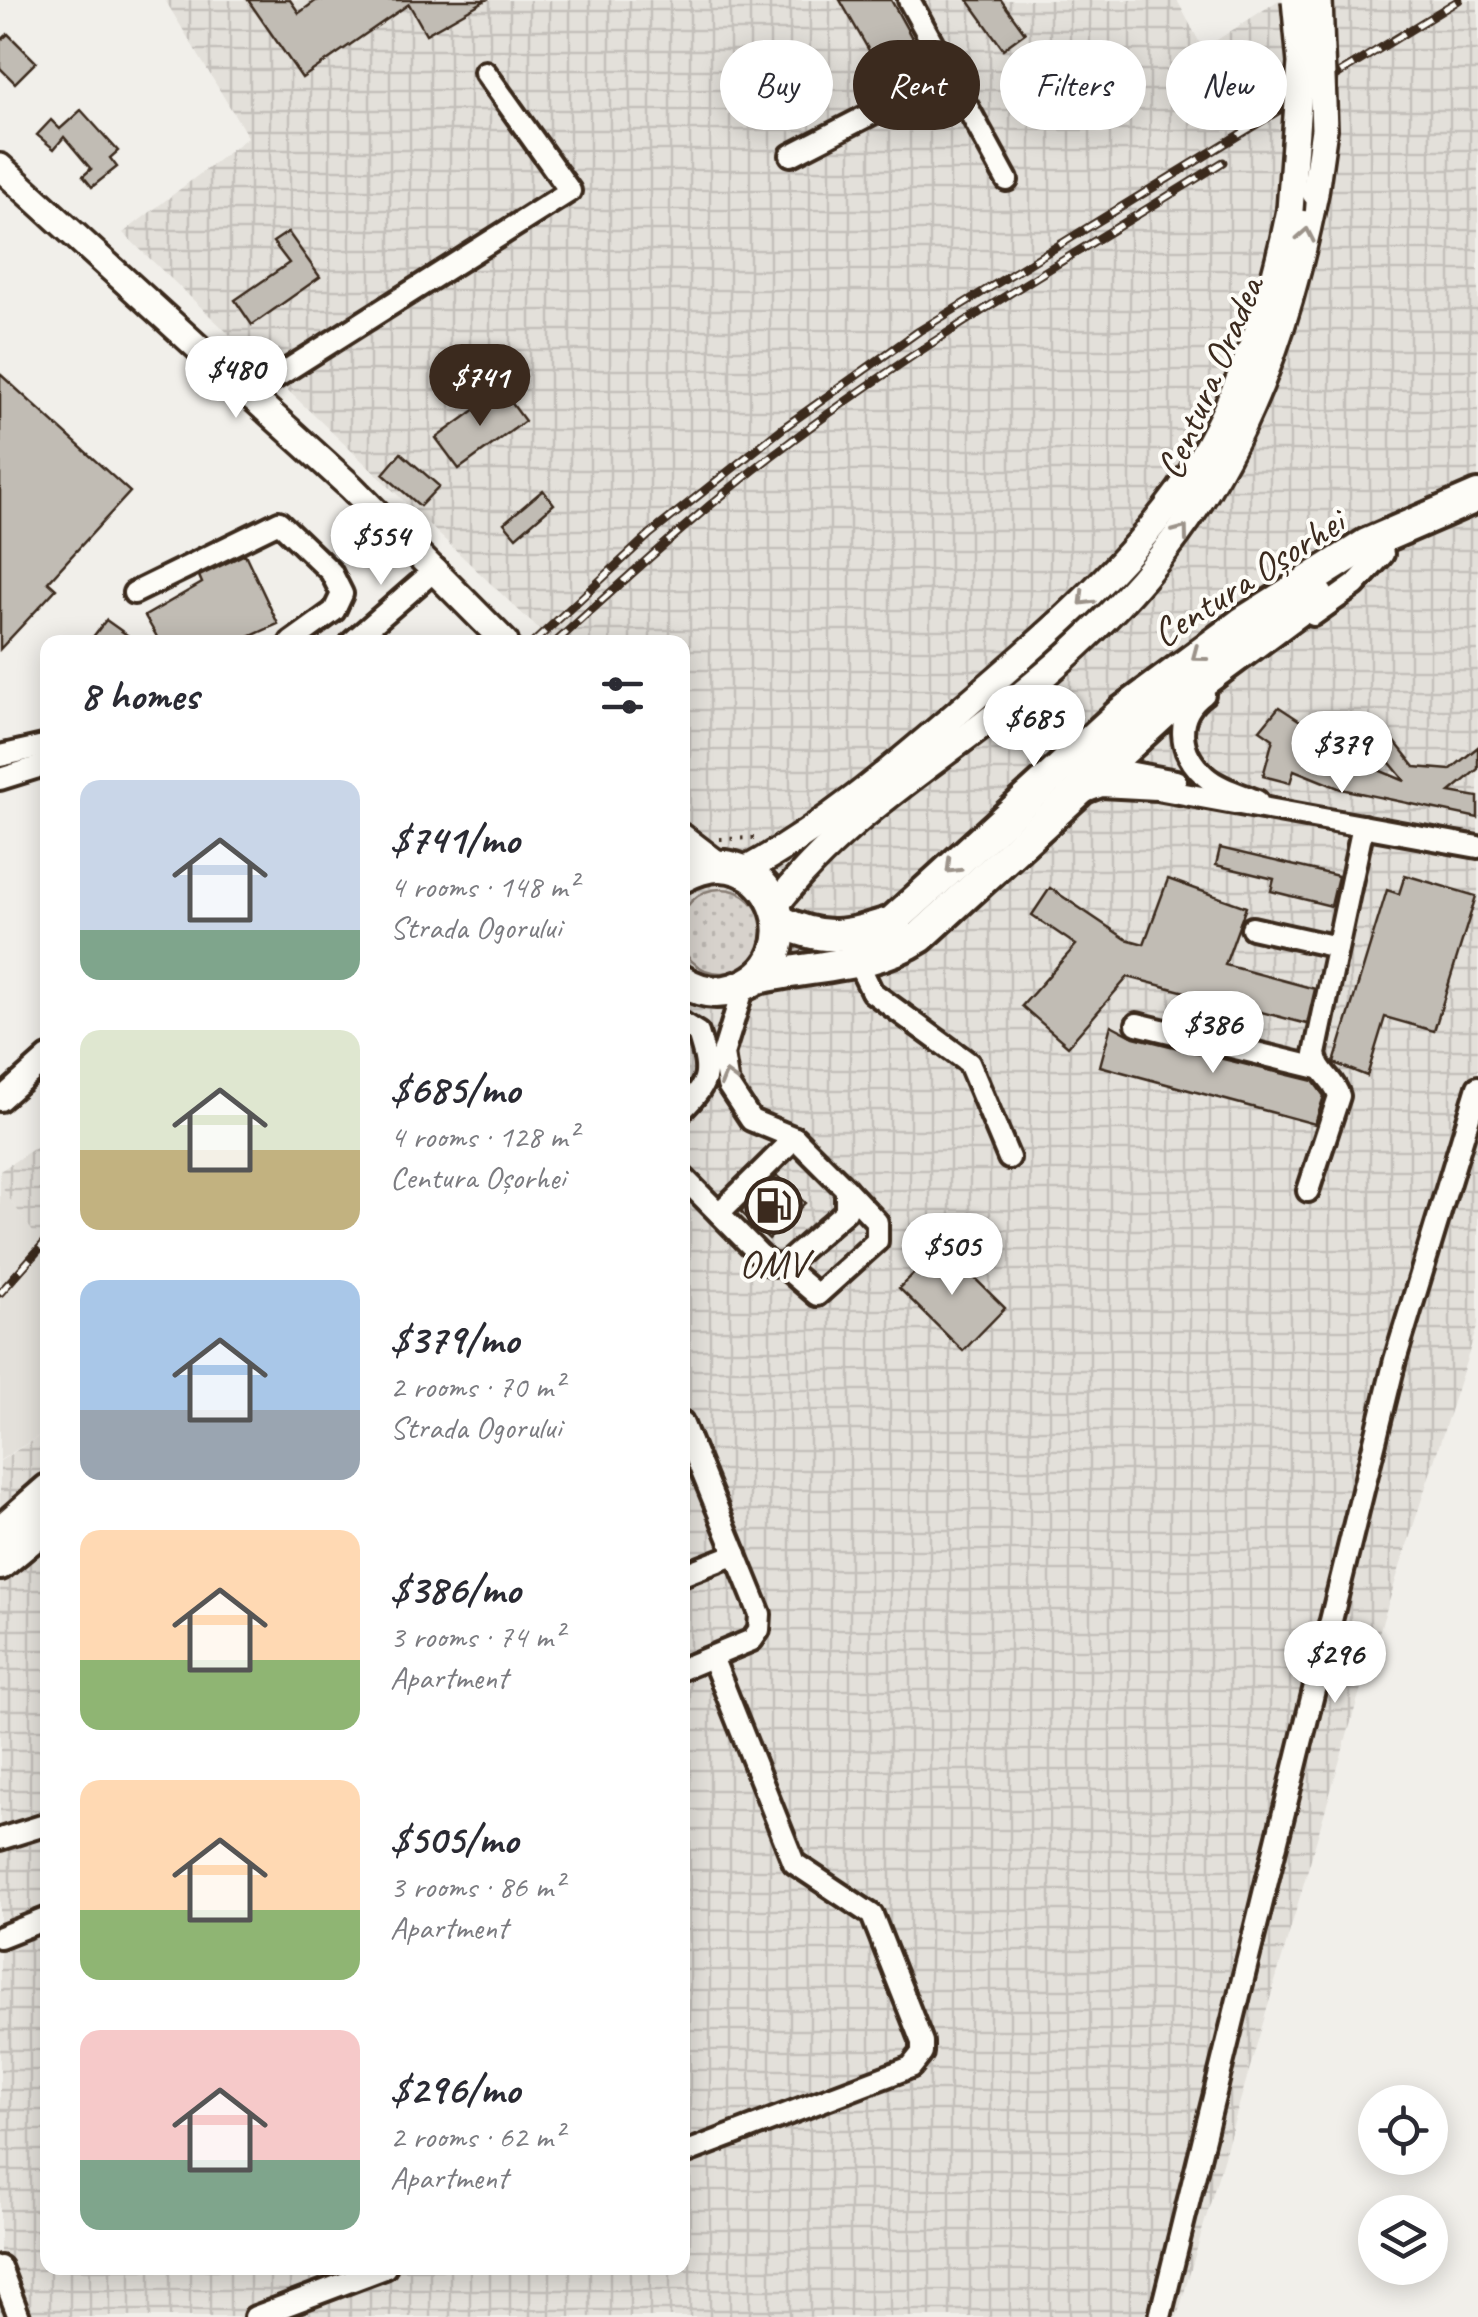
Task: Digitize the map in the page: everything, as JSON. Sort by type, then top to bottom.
[{"type":"highway","name":"Centura Oșorhei","points":[[778,913],[809,935],[851,935],[892,922],[1122,712],[1242,623],[1367,544],[1433,519],[1478,496]]},
{"type":"highway","name":"Centura Oșorhei","points":[[1069,798],[1180,699],[1316,597],[1433,519]]},
{"type":"highway","points":[[690,987],[726,992],[813,965],[858,963],[897,952],[920,937],[1069,798]]},
{"type":"highway","points":[[690,876],[732,869],[758,880],[778,913],[781,935],[770,965],[751,982]]},
{"type":"highway","points":[[0,1532],[40,1497]]},
{"type":"highway","points":[[0,1564],[40,1531]]},
{"type":"main road","name":"Centura Oradea","points":[[732,869],[810,834],[863,794],[1039,642],[1139,542],[1182,488],[1224,412],[1267,304],[1290,210],[1301,64],[1295,0]]},
{"type":"main road","name":"Centura Oradea","points":[[778,913],[826,847],[1059,666],[1154,570],[1195,516],[1238,437],[1282,326],[1314,193],[1324,129],[1319,0]]},
{"type":"main road","points":[[0,167],[436,569],[499,635]]},
{"type":"main road","points":[[690,842],[732,869]]},
{"type":"street","points":[[909,0],[931,40]]},
{"type":"street","points":[[248,395],[570,192],[485,72]]},
{"type":"street","points":[[791,155],[853,123]]},
{"type":"street","points":[[980,130],[1007,180]]},
{"type":"street","points":[[134,593],[279,522],[331,572],[342,594],[334,611],[300,635]]},
{"type":"street","points":[[1258,802],[1208,779],[1187,756],[1181,725],[1194,702],[1355,585],[1383,554]]},
{"type":"street","points":[[360,635],[436,569]]},
{"type":"street","points":[[0,756],[40,747]]},
{"type":"street","points":[[0,779],[40,766]]},
{"type":"street","points":[[988,832],[1012,824],[1062,780],[1102,766],[1313,816]]},
{"type":"street","points":[[1069,798],[1101,786],[1157,789],[1478,847]]},
{"type":"street","points":[[1318,1068],[1315,1054],[1362,826]]},
{"type":"street","points":[[1252,928],[1337,947]]},
{"type":"street","points":[[858,963],[872,992],[968,1063],[1009,1158]]},
{"type":"street","points":[[690,1184],[770,1264],[783,1266],[817,1295],[877,1241],[877,1222],[846,1189],[795,1138],[751,1120],[728,1085],[723,1054],[751,982]]},
{"type":"street","points":[[1138,1024],[1318,1068],[1336,1084],[1339,1096],[1308,1192]]},
{"type":"street","points":[[690,1028],[708,1076],[705,1087],[690,1102]]},
{"type":"street","points":[[0,1100],[40,1064]]},
{"type":"street","points":[[1160,2317],[1395,1360],[1478,1086]]},
{"type":"street","points":[[719,1213],[795,1138]]},
{"type":"street","points":[[783,1266],[846,1211],[846,1189]]},
{"type":"street","points":[[690,1442],[760,1614],[760,1630],[752,1640],[690,1665]]},
{"type":"street","points":[[690,1572],[736,1554]]},
{"type":"street","points":[[690,2151],[911,2067],[922,2053],[922,2042],[872,1915],[794,1863],[712,1657]]},
{"type":"street","points":[[0,1839],[40,1826]]},
{"type":"street","points":[[0,1937],[40,1921]]},
{"type":"street","points":[[0,2267],[19,2317]]},
{"type":"street","points":[[254,2317],[366,2275]]},
{"type":"shaded area","points":[[165,0],[1177,0],[1198,40],[1166,40],[1166,130],[1287,130],[1287,40],[1217,40],[1279,0],[1478,0],[1478,1324],[1358,1698],[1177,2317],[0,2317],[0,1461],[40,1435],[40,2275],[690,2275],[690,635],[545,635],[123,233],[248,137]]},
{"type":"shaded area","points":[[705,892],[737,892],[756,908],[762,923],[760,947],[737,970],[705,970],[690,958],[690,904]]},
{"type":"shaded area","points":[[40,1145],[40,1242],[0,1185],[0,1171]]},
{"type":"shaded area","points":[[0,1185],[40,1241],[40,1435],[0,1460]]},
{"type":"building","points":[[248,0],[290,0],[299,13],[317,0],[486,0],[426,34],[409,4],[302,78]]},
{"type":"building","points":[[840,0],[891,0],[913,40],[863,40]]},
{"type":"building","points":[[968,0],[1001,0],[1025,33],[1015,40],[1000,40],[1000,45]]},
{"type":"building","points":[[8,34],[36,62],[15,83],[0,68],[0,41]]},
{"type":"building","points":[[81,110],[118,151],[110,158],[117,167],[92,187],[83,176],[91,169],[64,137],[54,149],[37,135],[51,120],[60,129]]},
{"type":"building","points":[[288,232],[320,277],[252,325],[235,300],[289,263],[273,242]]},
{"type":"building","points":[[0,374],[130,492],[48,582],[56,589],[0,649]]},
{"type":"building","points":[[502,390],[525,421],[459,469],[436,438]]},
{"type":"building","points":[[401,453],[439,486],[420,506],[383,474]]},
{"type":"building","points":[[543,490],[554,504],[516,537],[504,523]]},
{"type":"building","points":[[245,554],[278,624],[254,635],[156,635],[145,616],[202,583],[199,576]]},
{"type":"building","points":[[106,620],[127,635],[94,635]]},
{"type":"building","points":[[1279,707],[1329,740],[1323,747],[1405,781],[1367,735],[1381,724],[1415,767],[1450,770],[1478,747],[1478,769],[1450,792],[1478,797],[1478,818],[1341,789],[1294,770],[1290,783],[1263,776],[1273,739],[1260,730]]},
{"type":"building","points":[[1220,848],[1338,876],[1331,906],[1271,891],[1274,879],[1216,865]]},
{"type":"building","points":[[1405,875],[1476,896],[1434,1031],[1385,1017],[1367,1076],[1334,1063],[1387,890],[1399,894]]},
{"type":"building","points":[[1168,879],[1246,907],[1225,965],[1315,989],[1307,1024],[1128,977],[1068,1046],[1022,1006],[1076,945],[1032,915],[1050,888],[1126,939],[1144,944]]},
{"type":"building","points":[[1111,1025],[1134,1037],[1313,1081],[1324,1096],[1315,1124],[1100,1066]]},
{"type":"building","points":[[777,1176],[805,1203],[769,1239],[741,1212]]},
{"type":"building","points":[[942,1246],[1005,1308],[963,1351],[899,1288]]},
{"type":"railway","points":[[542,635],[650,534],[783,428],[919,331],[1459,0]]},
{"type":"railway","points":[[564,635],[702,512],[846,402],[1006,296],[1223,162]]},
{"type":"railway","points":[[0,1293],[40,1248]]},
{"type":"place","name":"OMV","points":[[773,1205]]}]
